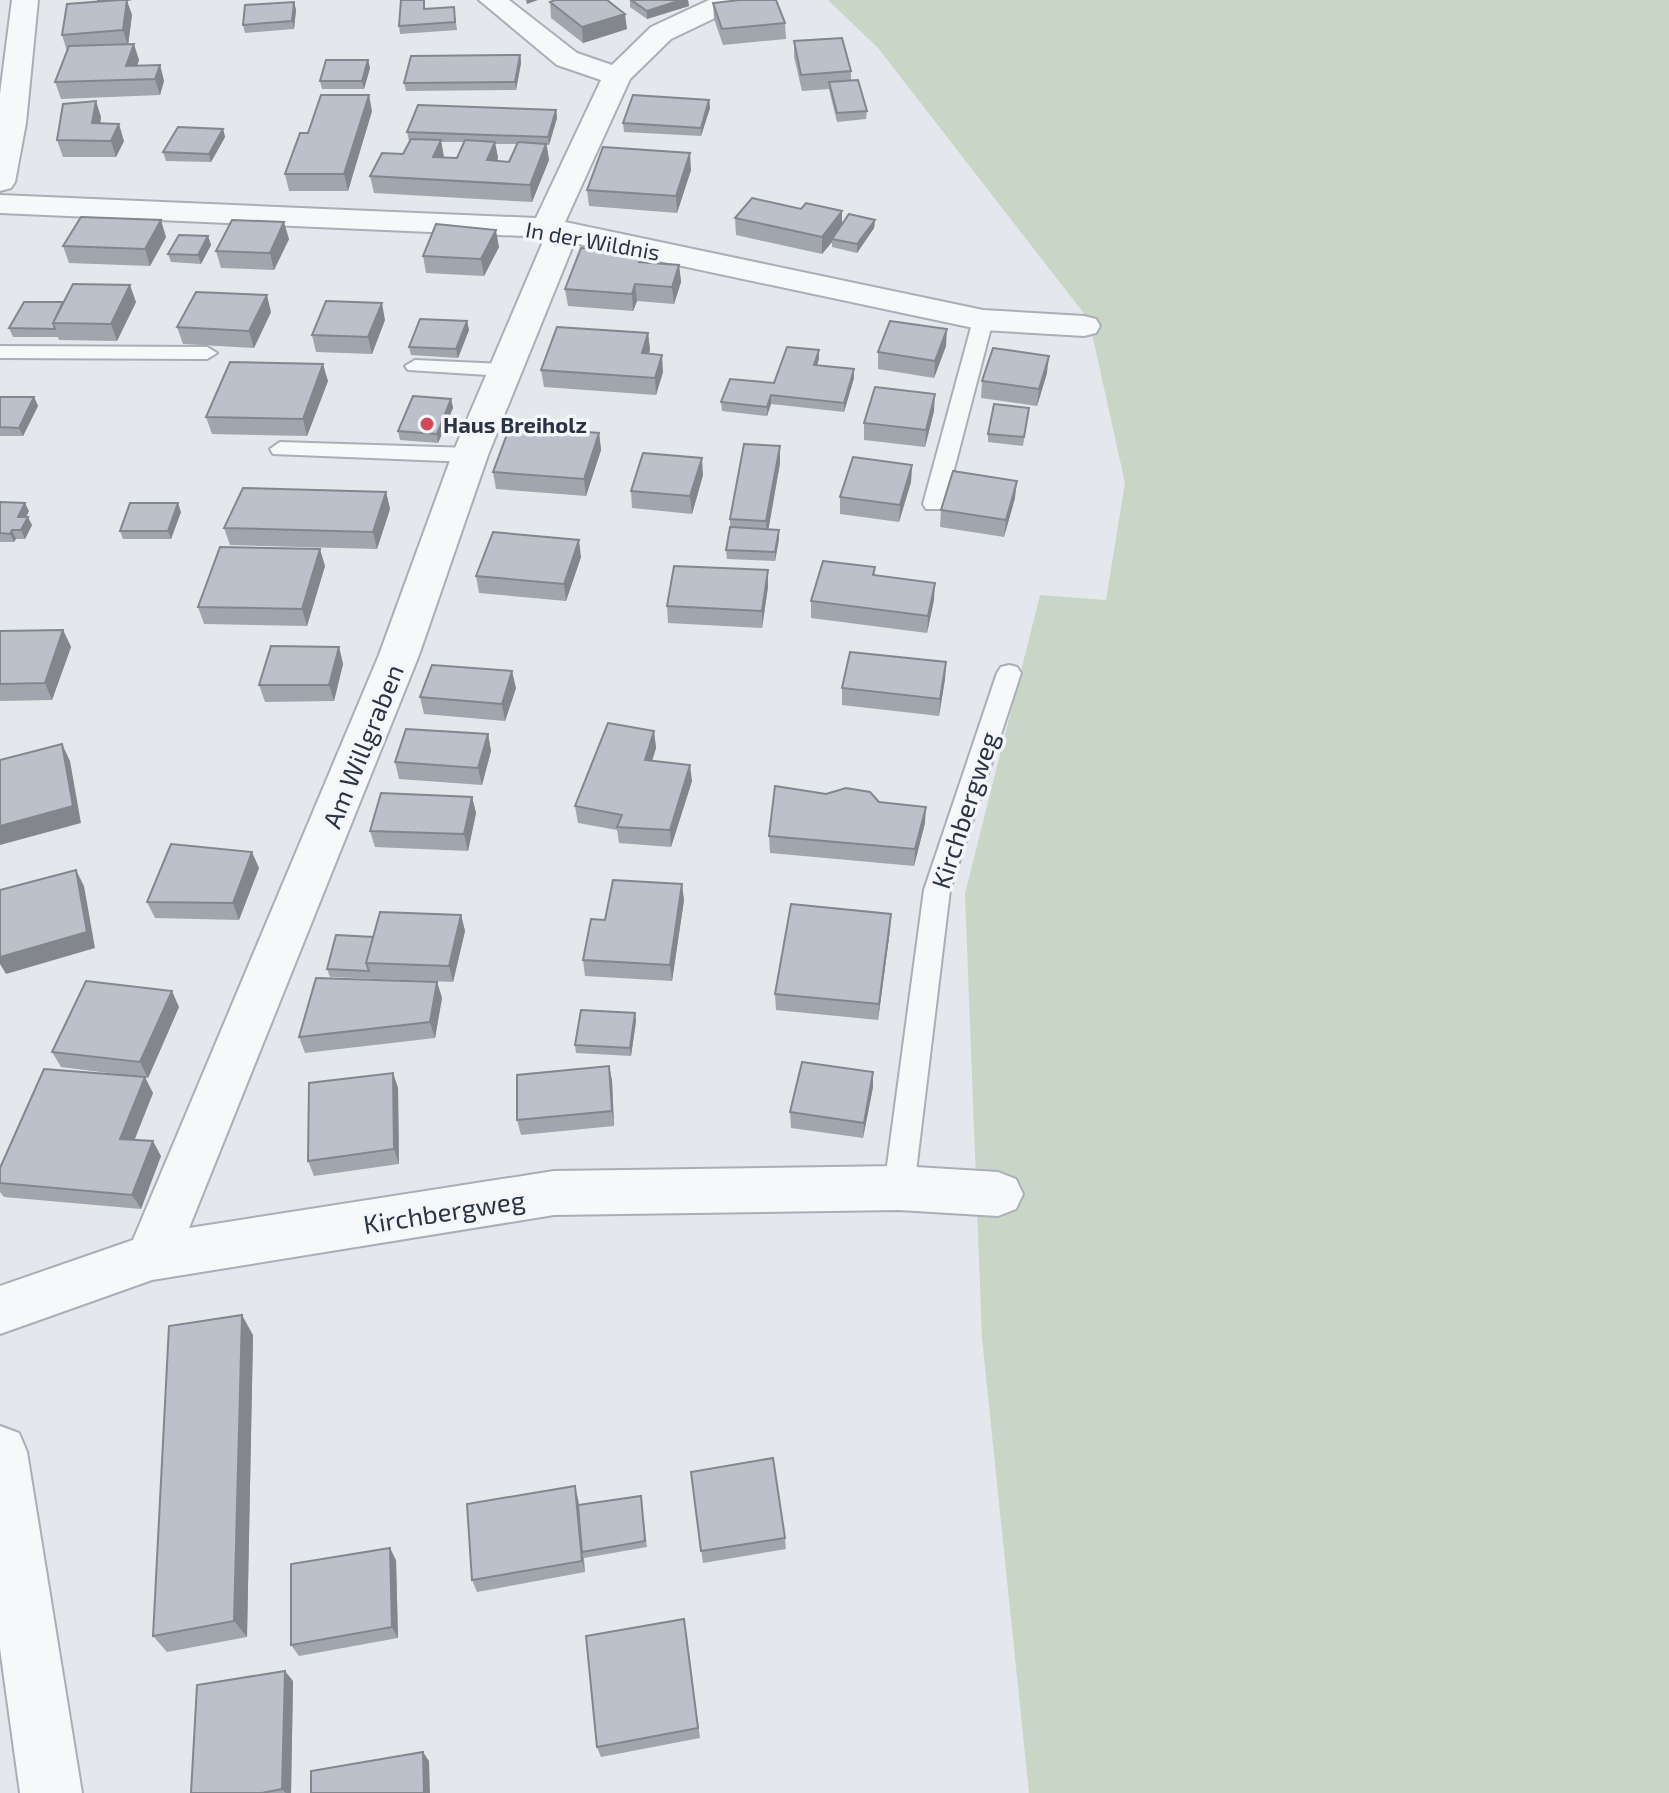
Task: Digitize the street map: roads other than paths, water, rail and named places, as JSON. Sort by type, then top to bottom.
[{"type":"street","points":[[0,182],[11,123],[25,0]]},
{"type":"street","points":[[492,0],[567,59],[617,76],[661,33],[731,0]]},
{"type":"street","name":"Am Willgraben","points":[[152,1257],[399,655],[470,455],[617,76]]},
{"type":"street","name":"In der Wildnis","points":[[0,204],[555,230],[983,320],[1084,326]]},
{"type":"street","name":"Kirchbergweg","points":[[0,1310],[152,1257],[554,1193],[899,1188],[998,1194]]},
{"type":"street","points":[[0,1452],[51,1793]]},
{"type":"lane","points":[[934,504],[983,320]]},
{"type":"lane","points":[[0,352],[207,353]]},
{"type":"lane","points":[[415,366],[504,370]]},
{"type":"lane","points":[[280,449],[470,455]]},
{"type":"lane","name":"Kirchbergweg","points":[[899,1188],[937,890],[1009,673]]},
{"type":"place","name":"Haus Breiholz","points":[[427,424]]}]
